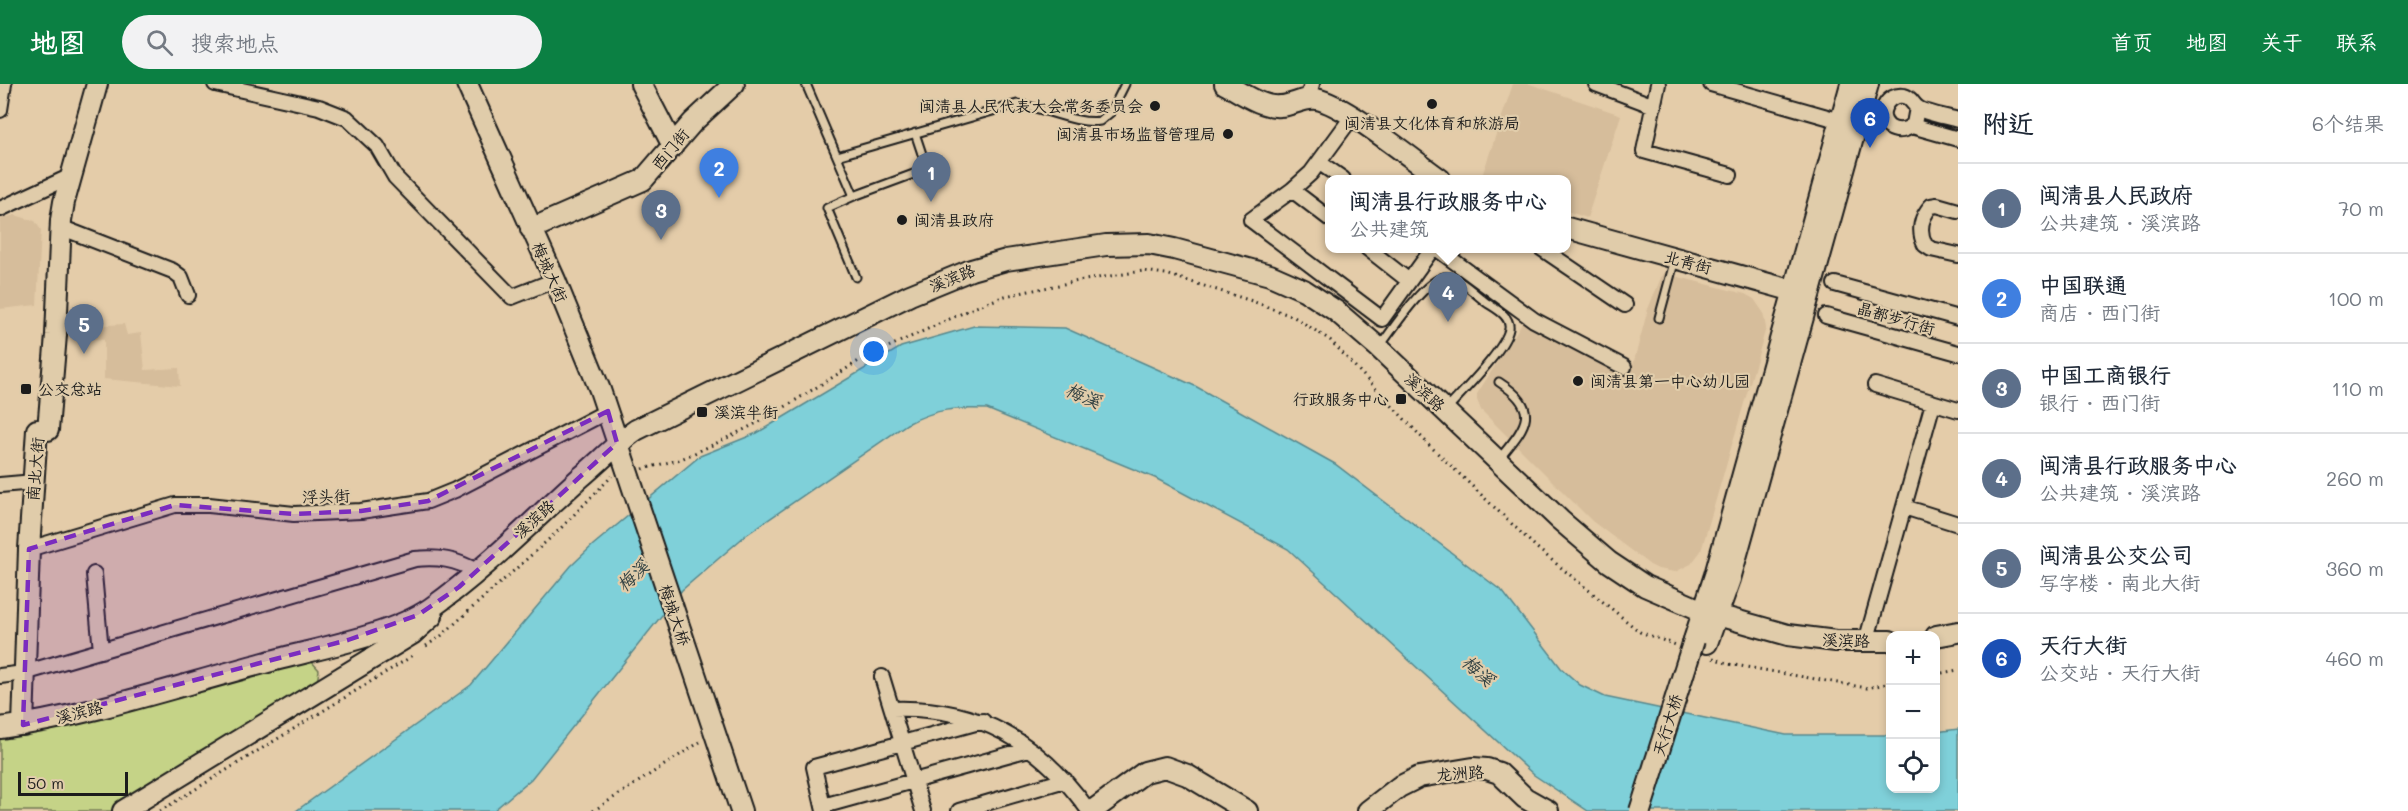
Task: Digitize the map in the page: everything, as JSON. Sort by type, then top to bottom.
[{"type":"street","points":[[0,110],[4,84]]},
{"type":"street","name":"南北大街","points":[[22,725],[29,549],[37,430],[48,430],[56,334],[60,227],[71,176],[97,84]]},
{"type":"street","points":[[215,84],[243,87],[319,107],[346,118],[377,146],[394,177],[512,297],[555,280]]},
{"type":"street","name":"梅城大街","points":[[467,84],[555,280],[608,411],[623,464]]},
{"type":"street","points":[[641,84],[673,146]]},
{"type":"street","name":"西门街","points":[[531,229],[643,180],[693,122],[734,84]]},
{"type":"street","points":[[1225,84],[1272,106],[1281,106],[1310,92],[1352,117],[1433,175]]},
{"type":"street","points":[[1596,84],[1654,106]]},
{"type":"street","points":[[1658,84],[1644,151],[1731,175]]},
{"type":"street","points":[[1711,84],[1841,121]]},
{"type":"street","points":[[1802,293],[1841,121],[1857,90]]},
{"type":"street","points":[[1857,90],[1889,100],[1903,96],[1909,98],[1917,108],[1958,120]]},
{"type":"street","points":[[1857,90],[1883,117]]},
{"type":"street","points":[[1654,811],[1698,647],[1710,614],[1715,575],[1802,293],[1857,90]]},
{"type":"street","points":[[1889,100],[1884,106],[1883,117],[1885,123],[1894,129],[1905,130],[1912,126],[1917,119],[1917,108]]},
{"type":"street","points":[[1352,117],[1320,163],[1292,190],[1251,220],[1382,319],[1432,253]]},
{"type":"street","points":[[1912,126],[1958,139]]},
{"type":"street","points":[[1320,163],[1336,175]]},
{"type":"street","points":[[0,210],[71,176]]},
{"type":"street","points":[[1292,190],[1325,216]]},
{"type":"street","points":[[1958,211],[1937,205],[1931,206],[1920,229],[1925,245],[1958,255]]},
{"type":"street","points":[[60,227],[173,271],[181,277],[188,295]]},
{"type":"street","name":"北青街","points":[[1571,229],[1802,293]]},
{"type":"street","name":"溪滨路","points":[[0,728],[67,716],[369,634],[418,615],[459,587],[617,443],[636,430],[937,283],[987,265],[1055,251],[1106,245],[1149,244],[1195,253],[1249,268],[1286,282],[1319,299],[1379,348],[1560,520],[1609,562],[1645,586],[1710,614],[1788,635],[1866,642],[1886,641]]},
{"type":"street","points":[[1372,253],[1409,281]]},
{"type":"street","points":[[1441,253],[1534,320],[1624,367]]},
{"type":"street","points":[[1547,253],[1625,305]]},
{"type":"street","name":"晶都步行街","points":[[1835,284],[1958,318]]},
{"type":"street","name":"晶都步行街","points":[[1826,316],[1958,353]]},
{"type":"street","points":[[1875,385],[1958,410]]},
{"type":"street","points":[[1866,642],[1934,403]]},
{"type":"street","name":"浮头街","points":[[29,549],[175,505],[209,505],[294,514],[361,512],[421,503],[455,490],[608,411]]},
{"type":"street","name":"梅城大桥","points":[[623,464],[714,733]]},
{"type":"street","points":[[0,484],[34,482]]},
{"type":"street","points":[[1904,507],[1958,524]]},
{"type":"street","points":[[0,676],[24,673],[415,559],[445,558],[460,562],[476,571]]},
{"type":"street","points":[[94,574],[100,651]]},
{"type":"street","points":[[123,811],[412,634],[459,587]]},
{"type":"street","points":[[1940,635],[1958,632]]},
{"type":"street","name":"天行大桥","points":[[1640,811],[1698,647]]},
{"type":"street","points":[[882,676],[923,811]]},
{"type":"street","points":[[892,709],[957,713],[1002,730],[1029,749],[1065,780],[1090,811],[1145,772],[1165,767],[1187,776],[1247,811]]},
{"type":"street","points":[[983,721],[814,767],[823,808],[914,780],[1029,749]]},
{"type":"street","points":[[714,733],[741,811]]},
{"type":"street","name":"龙洲路","points":[[1368,811],[1399,787],[1419,777],[1473,768],[1499,773],[1525,798],[1548,811]]},
{"type":"street","points":[[959,811],[1065,780]]},
{"type":"lane","points":[[806,84],[854,196]]},
{"type":"lane","points":[[837,156],[1017,104],[1093,122],[1100,121],[1111,112],[1125,84]]},
{"type":"lane","points":[[855,278],[827,208],[927,169],[915,133]]},
{"type":"lane","points":[[1659,318],[1675,258]]},
{"type":"lane","points":[[1379,348],[1428,285],[1440,277],[1453,278],[1504,315],[1509,325],[1507,336],[1486,365],[1445,411]]},
{"type":"lane","points":[[1498,461],[1521,430],[1526,416],[1522,401],[1499,382]]},
{"type":"path","points":[[643,469],[681,459],[719,442],[767,418],[883,348],[1005,296],[1143,271],[1166,274],[1294,317],[1330,340],[1429,445],[1537,548],[1640,632],[1698,647],[1729,664],[1868,688],[1886,684]]},
{"type":"path","points":[[1940,673],[1958,670]]},
{"type":"path","points":[[593,811],[714,733]]},
{"type":"highlighted area","points":[[608,411],[617,443],[459,587],[418,615],[348,640],[23,725],[29,549],[175,505],[294,514],[361,511],[428,501]]},
{"type":"shaded area","points":[[1513,84],[1530,84],[1621,115],[1587,218],[1571,212],[1571,175],[1482,175]]},
{"type":"shaded area","points":[[15,215],[35,221],[41,230],[37,305],[0,309],[0,219]]},
{"type":"shaded area","points":[[1663,273],[1745,294],[1754,299],[1763,312],[1766,328],[1701,551],[1691,564],[1675,572],[1650,565],[1592,521],[1481,410],[1477,400],[1477,394],[1524,320],[1630,376],[1648,309]]},
{"type":"shaded area","points":[[124,324],[127,335],[141,333],[145,370],[179,368],[180,386],[104,379],[104,340],[76,337],[77,327]]},
{"type":"green space","points":[[311,661],[319,670],[317,683],[111,811],[0,811],[0,736],[62,727]]},
{"type":"water","name":"梅溪","points":[[974,326],[1065,328],[1195,386],[1335,464],[1503,592],[1561,668],[1580,685],[1605,697],[1786,735],[1886,735],[1886,793],[1940,793],[1940,731],[1958,729],[1958,811],[1588,811],[1534,775],[1288,549],[1155,478],[987,409],[964,409],[937,412],[907,424],[746,535],[682,590],[531,779],[493,811],[296,811],[471,685],[571,566],[700,456],[757,433],[901,347]]},
{"type":"place","name":"闽清县文化体育和旅游局","points":[[1432,104]]},
{"type":"place","name":"闽清县人民代表大会常务委员会","points":[[1155,106]]},
{"type":"place","name":"闽清县市场监督管理局","points":[[1228,134]]},
{"type":"place","name":"天行大街","points":[[1870,148]]},
{"type":"place","name":"中国联通","points":[[719,198]]},
{"type":"place","name":"闽清县人民政府","points":[[931,202]]},
{"type":"place","name":"闽清县政府","points":[[902,220]]},
{"type":"place","name":"中国工商银行","points":[[661,240]]},
{"type":"place","name":"闽清县行政服务中心","points":[[1448,322]]},
{"type":"place","name":"闽清县公交公司","points":[[84,354]]},
{"type":"place","name":"闽清县第一中心幼儿园","points":[[1578,381]]},
{"type":"place","name":"公交总站","points":[[26,389]]},
{"type":"place","name":"行政服务中心","points":[[1401,399]]},
{"type":"place","name":"溪滨半街","points":[[702,412]]}]
